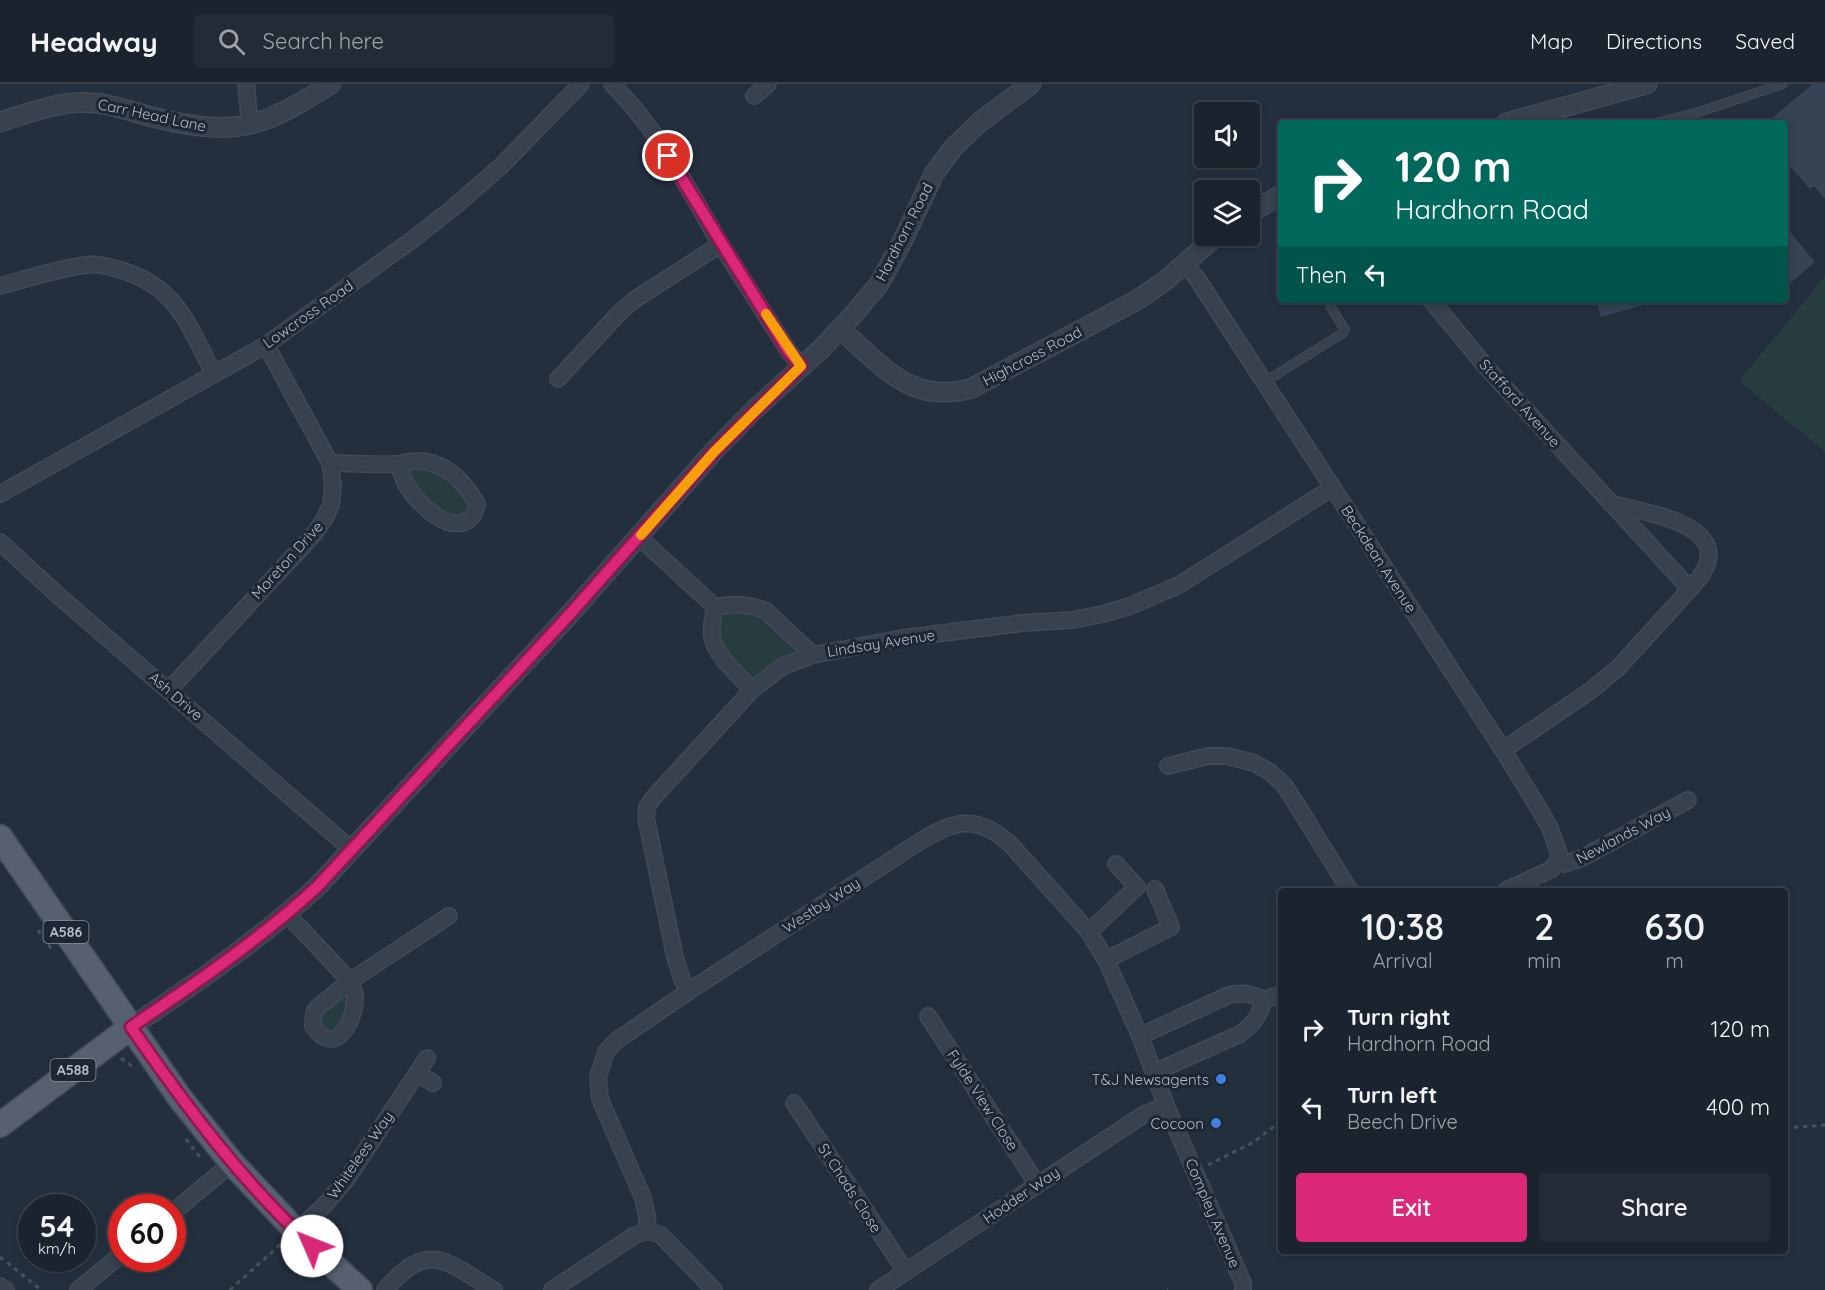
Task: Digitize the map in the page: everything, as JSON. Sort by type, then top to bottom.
[{"type":"main road","name":"A586","points":[[0,837],[180,1098],[232,1162],[296,1231],[360,1290]]},
{"type":"main road","name":"Hardhorn Road","points":[[0,1125],[131,1027]]},
{"type":"street","points":[[246,84],[250,125]]},
{"type":"street","name":"Carr Head Lane","points":[[0,122],[50,107],[93,102],[194,126],[221,129],[250,125],[294,108],[331,84]]},
{"type":"street","name":"Lowcross Road","points":[[0,495],[266,345],[454,207],[501,166],[581,84]]},
{"type":"street","points":[[612,84],[640,117],[678,171],[789,352],[801,366]]},
{"type":"street","points":[[754,96],[768,84]]},
{"type":"street","name":"Hardhorn Road","points":[[131,1027],[239,952],[287,914],[352,850],[714,452],[840,329],[879,284],[934,174],[952,148],[980,122],[1031,84]]},
{"type":"street","points":[[1519,120],[1647,84]]},
{"type":"street","points":[[1260,207],[1278,197]]},
{"type":"street","points":[[558,378],[634,300],[721,244]]},
{"type":"street","name":"Highcross Road","points":[[840,329],[903,382],[924,391],[957,393],[1000,374],[1139,299],[1205,246]]},
{"type":"street","points":[[0,286],[87,264],[114,268],[134,275],[161,289],[175,303],[214,374]]},
{"type":"street","name":"Beckdean Avenue","points":[[1185,264],[1196,277],[1503,750],[1550,828],[1559,854],[1557,862]]},
{"type":"street","name":"Stafford Avenue","points":[[1433,303],[1475,354],[1690,589]]},
{"type":"street","name":"Moreton Drive","points":[[169,690],[315,533],[331,505],[333,486],[330,463],[266,345]]},
{"type":"street","points":[[330,463],[398,464],[416,461],[441,466],[462,480],[477,504],[473,517],[462,523],[447,524],[408,488],[398,464]]},
{"type":"street","name":"Lindsay Avenue","points":[[689,991],[682,980],[675,957],[646,818],[647,807],[752,690],[783,666],[813,655],[903,638],[1023,623],[1072,620],[1130,606],[1179,585],[1332,488]]},
{"type":"street","points":[[1503,750],[1603,680],[1639,646],[1702,574],[1708,553],[1705,541],[1696,531],[1683,523],[1612,504]]},
{"type":"street","points":[[639,537],[715,607],[739,604],[766,610],[813,655]]},
{"type":"street","name":"Ash Drive","points":[[0,542],[60,597],[352,850]]},
{"type":"street","points":[[715,607],[712,635],[714,644],[719,653],[752,690]]},
{"type":"street","points":[[1168,766],[1208,756],[1227,756],[1254,763],[1270,772],[1284,785],[1348,888]]},
{"type":"street","name":"Newlands Way","points":[[1557,862],[1564,864],[1582,858],[1688,800]]},
{"type":"street","name":"Westby Way","points":[[648,1232],[643,1198],[600,1099],[598,1077],[600,1064],[606,1052],[616,1041],[689,991],[939,830],[956,824],[972,824],[988,827],[999,834],[1089,932],[1106,960],[1140,1036]]},
{"type":"street","points":[[1511,888],[1552,869],[1557,862]]},
{"type":"street","points":[[1089,932],[1137,887],[1116,864]]},
{"type":"street","points":[[1106,960],[1171,927],[1155,889]]},
{"type":"street","points":[[287,914],[350,981],[449,916]]},
{"type":"street","points":[[1140,1036],[1229,995],[1242,992],[1264,1000],[1278,995]]},
{"type":"street","points":[[1155,1072],[1240,1034],[1259,1016],[1264,1000]]},
{"type":"street","name":"Fylde View Close","points":[[928,1016],[1037,1184]]},
{"type":"street","name":"Compley Avenue","points":[[1140,1036],[1166,1105],[1243,1283],[1243,1290]]},
{"type":"street","name":"Whitelees Way","points":[[296,1231],[322,1208],[346,1180],[427,1058]]},
{"type":"street","points":[[417,1073],[433,1083]]},
{"type":"street","name":"St Chads Close","points":[[794,1103],[906,1272]]},
{"type":"street","name":"Hodder Way","points":[[878,1290],[1143,1115],[1166,1105]]},
{"type":"street","points":[[186,1201],[232,1162]]},
{"type":"street","points":[[552,1290],[635,1235],[648,1232],[661,1234],[714,1290]]},
{"type":"street","points":[[386,1290],[411,1264],[425,1259],[441,1259],[494,1290]]},
{"type":"street","points":[[78,1290],[108,1265]]},
{"type":"street","points":[[0,1286],[6,1290]]},
{"type":"lane","points":[[1668,120],[1784,84]]},
{"type":"lane","points":[[1264,382],[1343,333],[1345,330],[1343,325],[1330,306]]},
{"type":"path","points":[[1196,1172],[1254,1142],[1278,1123]]},
{"type":"path","points":[[1788,1128],[1825,1125]]},
{"type":"path","points":[[230,1290],[296,1231]]},
{"type":"path","points":[[0,1257],[41,1290]]},
{"type":"green space","points":[[1825,276],[1825,452],[1739,381]]},
{"type":"green space","points":[[416,461],[462,480],[473,517],[447,524],[398,464]]},
{"type":"green space","points":[[749,605],[813,655],[752,690],[719,653],[715,607]]},
{"type":"green space","points":[[350,981],[354,1009],[331,1038],[313,1018]]},
{"type":"building","points":[[1813,84],[1825,84],[1825,199],[1814,186],[1810,189],[1788,163],[1788,120],[1770,120]]},
{"type":"building","points":[[1788,230],[1815,262],[1788,285]]},
{"type":"building","points":[[1597,303],[1647,303],[1647,304],[1601,317]]},
{"type":"slow traffic","points":[[641,535],[714,452],[801,366],[789,352],[766,314]]},
{"type":"place","name":"T&J Newsagents","points":[[1221,1079]]},
{"type":"place","name":"Cocoon","points":[[1216,1123]]},
{"type":"route","points":[[312,1246],[232,1162],[180,1098],[131,1027],[239,952],[317,887],[570,614],[714,452],[801,366],[789,352],[668,156]]}]
